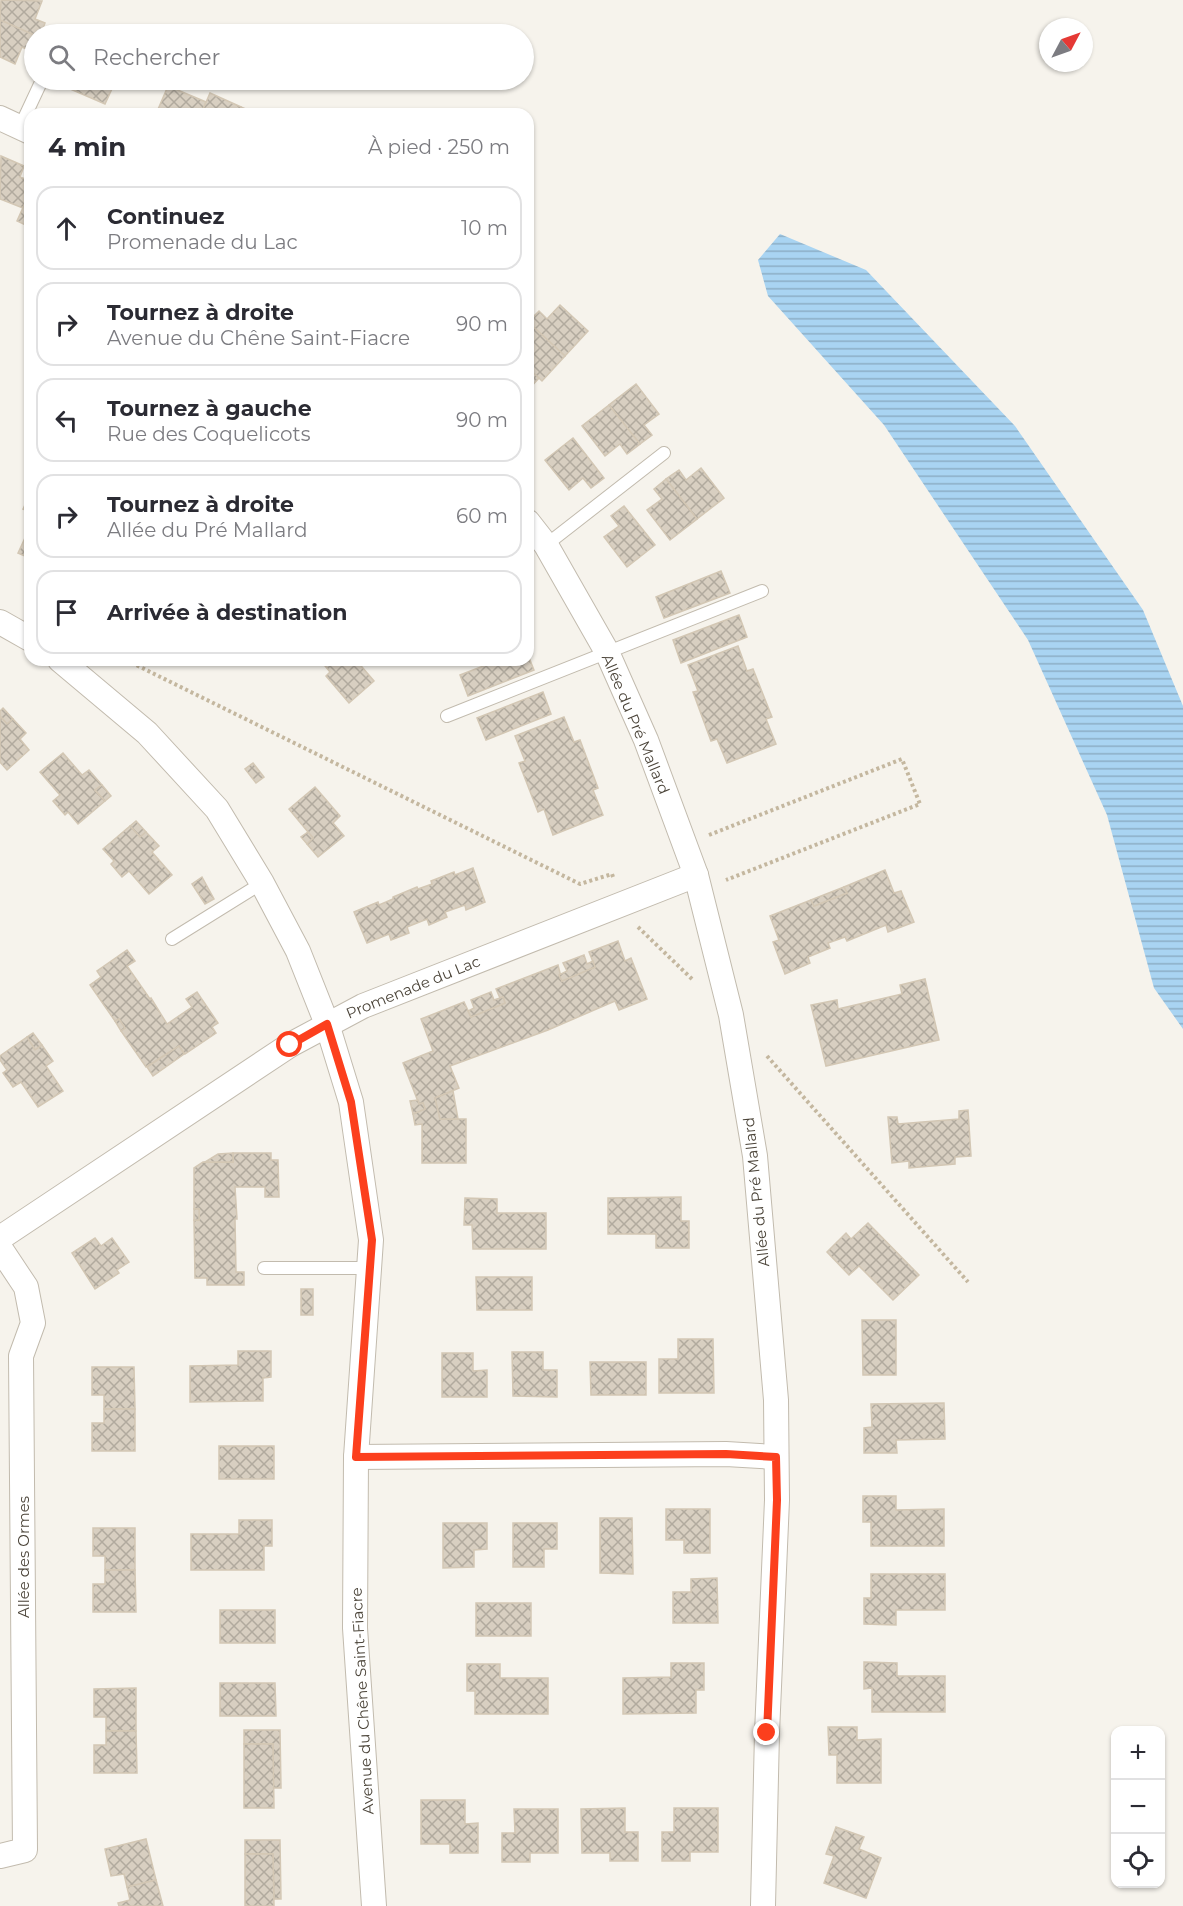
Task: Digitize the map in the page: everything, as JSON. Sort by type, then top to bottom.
[{"type":"street","name":"Allée du Pré Mallard","points":[[534,530],[546,545],[607,652],[646,740],[685,845],[698,883],[731,1015],[755,1156],[776,1400],[777,1500],[767,1733],[763,1906]]},
{"type":"street","points":[[0,622],[24,636]]},
{"type":"street","name":"Avenue du Chêne Saint-Fiacre","points":[[67,666],[147,733],[217,809],[262,883],[298,951],[327,1024],[351,1102],[372,1240],[356,1457],[355,1628],[374,1906]]},
{"type":"street","name":"Promenade du Lac","points":[[0,1238],[290,1045],[327,1024],[363,1006],[698,883]]},
{"type":"street","name":"Allée des Ormes","points":[[0,1248],[26,1287],[33,1323],[21,1356],[26,1850],[0,1856]]},
{"type":"street","points":[[356,1457],[726,1454],[776,1457]]},
{"type":"lane","points":[[27,108],[37,90]]},
{"type":"lane","points":[[546,545],[664,453]]},
{"type":"lane","points":[[447,716],[762,591]]},
{"type":"lane","points":[[172,939],[262,883]]},
{"type":"lane","points":[[264,1268],[369,1268]]},
{"type":"path","points":[[685,845],[902,759],[920,804],[698,883]]},
{"type":"water","points":[[780,234],[866,270],[1015,426],[1143,610],[1183,706],[1183,1029],[1154,988],[1107,815],[1028,640],[884,425],[768,296],[758,260]]},
{"type":"building","points":[[1,0],[42,1],[35,19],[45,24],[24,24],[24,31],[0,20]]},
{"type":"building","points":[[0,20],[24,31],[24,48],[22,47],[15,64],[0,57]]},
{"type":"building","points":[[72,90],[111,90],[105,104]]},
{"type":"building","points":[[166,90],[178,90],[206,102],[204,108],[159,108]]},
{"type":"building","points":[[210,93],[241,107],[241,108],[204,108]]},
{"type":"building","points":[[1,156],[24,166],[20,177],[24,179],[24,206],[23,208],[0,199]]},
{"type":"building","points":[[24,205],[24,224],[17,221]]},
{"type":"building","points":[[560,305],[588,331],[565,356],[534,328],[534,316],[539,311],[547,319]]},
{"type":"building","points":[[534,328],[565,356],[542,381],[534,374]]},
{"type":"building","points":[[534,373],[539,378],[534,383]]},
{"type":"building","points":[[636,384],[659,414],[644,425],[652,435],[640,444],[609,405]]},
{"type":"building","points":[[609,405],[640,444],[627,454],[620,444],[605,456],[582,426]]},
{"type":"building","points":[[573,438],[604,478],[591,488],[583,478],[569,490],[545,460]]},
{"type":"building","points":[[701,468],[724,498],[697,519],[666,479],[679,470],[686,480]]},
{"type":"building","points":[[666,479],[697,519],[670,540],[647,510],[662,499],[654,489]]},
{"type":"building","points":[[624,506],[655,545],[627,567],[604,537],[619,526],[611,516]]},
{"type":"building","points":[[24,540],[24,556],[18,553]]},
{"type":"building","points":[[721,571],[730,593],[664,618],[656,597]]},
{"type":"building","points":[[739,615],[747,637],[681,663],[673,640]]},
{"type":"building","points":[[738,646],[747,671],[753,669],[772,717],[766,719],[776,744],[727,763],[717,739],[711,741],[693,692],[698,691],[688,665]]},
{"type":"building","points":[[325,666],[361,666],[374,681],[349,703],[326,676],[330,672]]},
{"type":"building","points":[[483,666],[532,666],[534,670],[468,696],[460,675]]},
{"type":"building","points":[[543,692],[551,714],[486,740],[477,718]]},
{"type":"building","points":[[3,708],[13,719],[7,724],[0,716]]},
{"type":"building","points":[[0,716],[7,724],[13,719],[26,733],[20,739],[29,750],[7,770],[0,762]]},
{"type":"building","points":[[564,717],[574,742],[580,740],[598,788],[593,790],[603,815],[553,835],[544,809],[538,812],[519,763],[525,761],[515,736]]},
{"type":"building","points":[[63,753],[82,775],[89,770],[102,785],[95,790],[105,801],[78,824],[68,812],[65,815],[53,801],[60,795],[40,772]]},
{"type":"building","points":[[253,763],[264,777],[256,783],[245,769]]},
{"type":"building","points":[[102,785],[111,796],[105,801],[95,790]]},
{"type":"building","points":[[315,787],[340,816],[333,823],[344,836],[318,857],[307,844],[313,838],[289,809]]},
{"type":"building","points":[[136,821],[146,832],[140,837],[130,826]]},
{"type":"building","points":[[130,826],[140,837],[146,832],[159,846],[152,852],[172,875],[149,894],[129,871],[122,877],[111,864],[114,861],[103,849]]},
{"type":"building","points":[[308,832],[313,838],[307,844],[301,837]]},
{"type":"building","points":[[473,868],[485,902],[466,910],[465,905],[445,912],[447,917],[429,925],[427,919],[407,927],[409,933],[391,940],[389,934],[367,943],[354,912],[378,902],[379,905],[417,887],[418,889],[432,884],[431,881],[454,872],[455,875]]},
{"type":"building","points":[[885,870],[894,893],[901,891],[914,922],[888,932],[886,925],[847,941],[845,937],[828,943],[830,948],[808,957],[810,963],[785,974],[773,942],[779,940],[770,916],[811,900],[814,906],[847,893],[844,887]]},
{"type":"building","points":[[202,877],[214,899],[205,904],[192,884]]},
{"type":"building","points":[[844,887],[847,893],[814,906],[811,900]]},
{"type":"building","points":[[618,941],[625,961],[631,958],[647,999],[619,1010],[615,1001],[548,1030],[450,1066],[459,1088],[435,1098],[440,1119],[466,1119],[466,1163],[422,1163],[422,1124],[415,1125],[413,1114],[425,1109],[423,1103],[419,1104],[403,1063],[433,1051],[421,1019],[464,1002],[471,1017],[505,1003],[496,989],[558,965],[562,981],[595,967],[589,952]]},
{"type":"building","points":[[127,950],[135,961],[127,966],[167,1024],[192,1007],[186,999],[197,992],[218,1023],[212,1027],[216,1033],[185,1054],[179,1046],[146,1067],[121,1031],[125,1028],[119,1019],[115,1021],[90,985],[101,977],[97,971]]},
{"type":"building","points":[[584,955],[587,964],[593,961],[595,967],[562,981],[559,975],[567,971],[563,963]]},
{"type":"building","points":[[925,979],[939,1040],[826,1066],[811,1005],[837,1000],[838,1009],[902,994],[900,985]]},
{"type":"building","points":[[491,992],[494,1000],[503,997],[505,1003],[471,1017],[468,1011],[474,1008],[471,1000]]},
{"type":"building","points":[[119,1019],[125,1028],[121,1031],[115,1021]]},
{"type":"building","points":[[33,1033],[42,1045],[35,1050],[27,1037]]},
{"type":"building","points":[[27,1037],[35,1050],[42,1045],[53,1061],[46,1066],[63,1091],[38,1107],[21,1082],[13,1087],[3,1073],[7,1070],[0,1060],[0,1056]]},
{"type":"building","points":[[179,1046],[184,1054],[153,1076],[147,1067]]},
{"type":"building","points":[[453,1091],[458,1119],[440,1119],[435,1098]]},
{"type":"building","points":[[418,1100],[419,1104],[423,1103],[425,1109],[413,1114],[410,1101]]},
{"type":"building","points":[[968,1110],[971,1156],[955,1157],[955,1164],[909,1168],[909,1161],[892,1163],[888,1117],[897,1117],[898,1124],[959,1119],[959,1111]]},
{"type":"building","points":[[233,1153],[271,1153],[271,1160],[278,1160],[279,1197],[265,1197],[265,1187],[235,1187],[236,1272],[244,1272],[244,1285],[207,1285],[207,1278],[195,1278],[194,1220],[199,1220],[199,1209],[194,1209],[194,1168],[203,1162],[233,1162]]},
{"type":"building","points":[[233,1153],[233,1162],[205,1162],[218,1154]]},
{"type":"building","points":[[681,1197],[681,1221],[689,1221],[689,1248],[656,1248],[656,1234],[608,1234],[608,1198]]},
{"type":"building","points":[[465,1198],[497,1199],[497,1213],[546,1213],[546,1249],[473,1249],[472,1225],[464,1225]]},
{"type":"building","points":[[194,1209],[199,1209],[199,1220],[194,1220]]},
{"type":"building","points":[[868,1223],[919,1275],[893,1300],[859,1266],[849,1275],[827,1252],[846,1233],[851,1239]]},
{"type":"building","points":[[95,1238],[101,1246],[112,1238],[129,1262],[117,1270],[119,1273],[95,1289],[72,1253]]},
{"type":"building","points":[[476,1277],[532,1277],[532,1310],[477,1310]]},
{"type":"building","points":[[301,1289],[313,1289],[313,1315],[301,1315]]},
{"type":"building","points":[[862,1320],[896,1320],[896,1375],[863,1375]]},
{"type":"building","points":[[678,1339],[713,1339],[714,1393],[659,1393],[659,1359],[678,1359]]},
{"type":"building","points":[[238,1351],[271,1351],[271,1377],[263,1378],[263,1401],[190,1402],[190,1366],[238,1365]]},
{"type":"building","points":[[512,1352],[543,1352],[543,1370],[557,1370],[557,1397],[513,1396]]},
{"type":"building","points":[[442,1353],[473,1353],[473,1371],[487,1370],[487,1397],[442,1397]]},
{"type":"building","points":[[590,1362],[646,1362],[646,1395],[591,1395]]},
{"type":"building","points":[[92,1367],[134,1367],[135,1409],[104,1409],[104,1395],[92,1395]]},
{"type":"building","points":[[944,1403],[945,1439],[896,1440],[897,1453],[864,1453],[864,1428],[872,1427],[871,1404]]},
{"type":"building","points":[[104,1409],[135,1409],[135,1451],[92,1451],[92,1423],[104,1423]]},
{"type":"building","points":[[219,1446],[274,1446],[274,1479],[219,1479]]},
{"type":"building","points":[[863,1496],[896,1496],[896,1510],[944,1509],[944,1546],[871,1546],[871,1522],[863,1522]]},
{"type":"building","points":[[666,1509],[710,1509],[710,1553],[684,1553],[684,1540],[666,1540]]},
{"type":"building","points":[[600,1518],[632,1518],[633,1574],[600,1573]]},
{"type":"building","points":[[239,1520],[272,1520],[272,1546],[264,1546],[264,1570],[191,1570],[191,1534],[239,1534]]},
{"type":"building","points":[[443,1523],[487,1523],[487,1549],[474,1550],[474,1567],[443,1568]]},
{"type":"building","points":[[513,1523],[557,1523],[557,1549],[544,1549],[544,1567],[513,1567]]},
{"type":"building","points":[[93,1528],[135,1528],[135,1570],[105,1570],[105,1556],[93,1556]]},
{"type":"building","points":[[105,1570],[135,1570],[136,1612],[93,1612],[93,1584],[105,1584]]},
{"type":"building","points":[[871,1574],[945,1574],[945,1610],[896,1610],[896,1625],[864,1624],[864,1598],[871,1598]]},
{"type":"building","points":[[717,1578],[718,1623],[673,1623],[673,1592],[691,1592],[691,1579]]},
{"type":"building","points":[[476,1603],[531,1603],[531,1636],[476,1636]]},
{"type":"building","points":[[220,1610],[275,1610],[275,1643],[220,1643]]},
{"type":"building","points":[[864,1662],[897,1663],[897,1676],[945,1676],[945,1712],[872,1712],[872,1688],[864,1689]]},
{"type":"building","points":[[671,1663],[704,1663],[704,1690],[696,1690],[696,1713],[623,1714],[623,1678],[671,1677]]},
{"type":"building","points":[[467,1664],[500,1664],[500,1678],[548,1678],[548,1714],[475,1714],[475,1691],[467,1691]]},
{"type":"building","points":[[220,1683],[275,1683],[276,1716],[220,1716]]},
{"type":"building","points":[[136,1688],[136,1731],[106,1731],[106,1717],[94,1717],[94,1689]]},
{"type":"building","points":[[828,1727],[857,1727],[857,1740],[881,1739],[881,1783],[837,1783],[837,1755],[829,1755]]},
{"type":"building","points":[[244,1730],[280,1730],[281,1788],[273,1788],[273,1744],[244,1744]]},
{"type":"building","points":[[106,1731],[136,1731],[137,1773],[94,1773],[94,1745],[106,1745]]},
{"type":"building","points":[[244,1744],[273,1744],[274,1808],[244,1808]]},
{"type":"building","points":[[421,1800],[465,1800],[465,1824],[478,1823],[478,1853],[450,1853],[450,1844],[421,1844]]},
{"type":"building","points":[[625,1808],[625,1832],[638,1832],[638,1861],[610,1861],[610,1853],[582,1853],[581,1809]]},
{"type":"building","points":[[674,1808],[718,1808],[718,1852],[690,1852],[690,1861],[662,1861],[662,1832],[674,1832]]},
{"type":"building","points":[[514,1809],[558,1809],[558,1853],[530,1853],[530,1862],[502,1862],[502,1833],[515,1833]]},
{"type":"building","points":[[836,1827],[864,1837],[859,1849],[881,1858],[866,1898],[824,1883],[834,1856],[826,1854]]},
{"type":"building","points":[[146,1839],[156,1880],[127,1887],[124,1874],[111,1876],[105,1849]]},
{"type":"building","points":[[245,1840],[280,1840],[281,1899],[274,1899],[273,1854],[245,1854]]},
{"type":"building","points":[[245,1854],[273,1854],[274,1906],[245,1906]]},
{"type":"building","points":[[156,1880],[163,1906],[119,1906],[118,1903],[130,1900],[127,1887]]},
{"type":"route","points":[[290,1045],[327,1024],[351,1102],[372,1240],[356,1457],[726,1454],[776,1457],[777,1500],[767,1733]]}]
